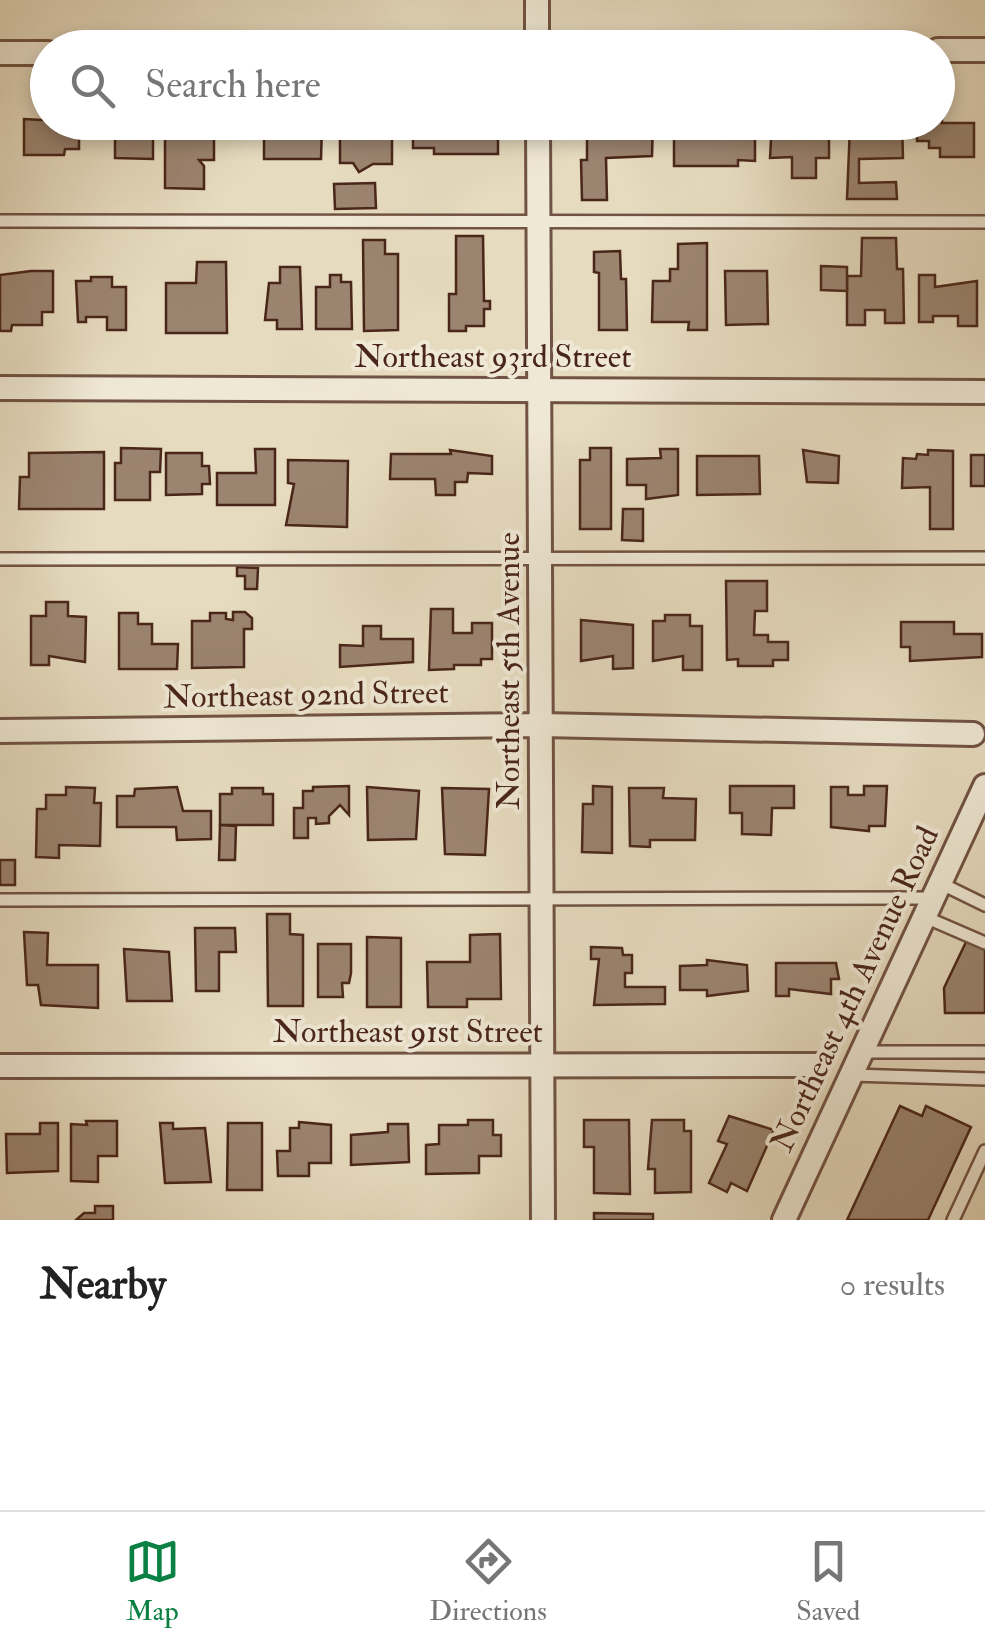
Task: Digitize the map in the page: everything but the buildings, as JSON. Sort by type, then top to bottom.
[{"type":"street","points":[[537,0],[537,30]]},
{"type":"street","points":[[955,50],[985,50]]},
{"type":"street","points":[[0,53],[30,52]]},
{"type":"street","name":"Northeast 5th Avenue","points":[[538,140],[543,1220]]},
{"type":"street","name":"Northeast 93rd Street","points":[[0,388],[985,392]]},
{"type":"street","name":"Northeast 92nd Street","points":[[0,731],[542,724],[973,734]]},
{"type":"street","name":"Northeast 4th Avenue Road","points":[[784,1220],[932,899],[979,814],[985,786]]},
{"type":"street","name":"Northeast 91st Street","points":[[0,1066],[816,1065]]},
{"type":"lane","points":[[0,221],[985,222]]},
{"type":"lane","points":[[0,559],[985,558]]},
{"type":"lane","points":[[932,899],[985,943]]},
{"type":"lane","points":[[0,900],[932,899],[985,905]]},
{"type":"lane","points":[[861,1052],[985,1052]]},
{"type":"lane","points":[[851,1075],[985,1079]]},
{"type":"lane","points":[[953,1220],[985,1151]]}]
